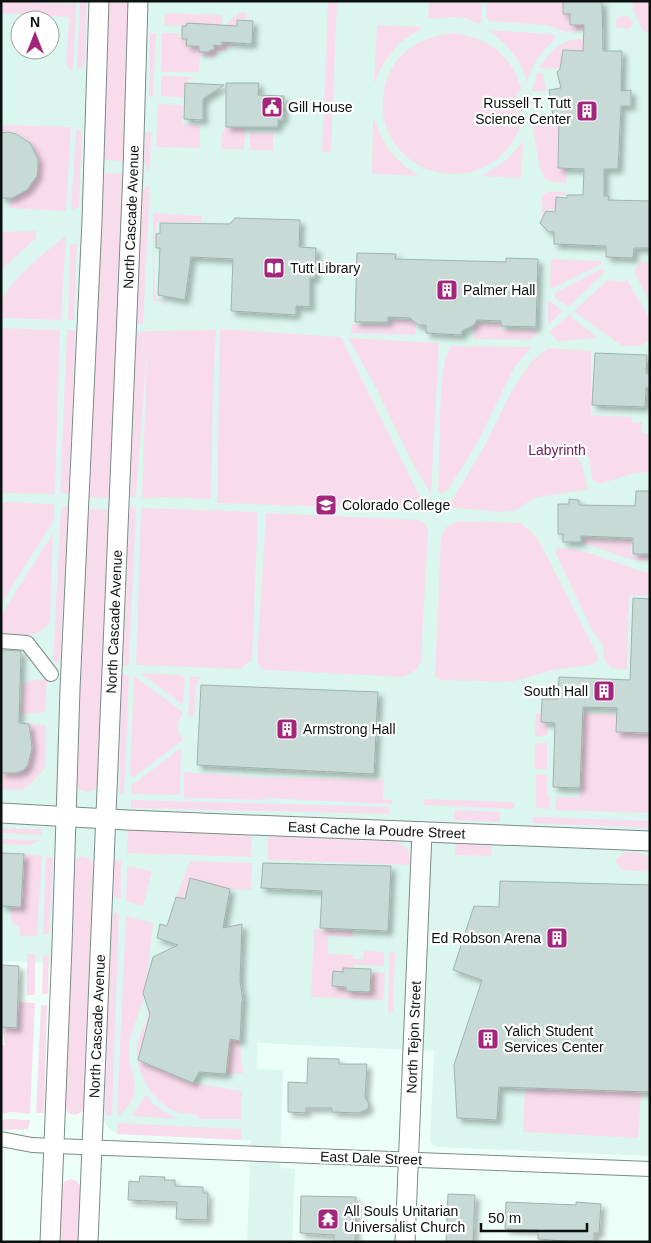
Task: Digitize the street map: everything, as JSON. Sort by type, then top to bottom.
[{"type":"main road","points":[[50,1242],[55,1146],[70,689],[92,221],[99,1]]},
{"type":"main road","name":"North Cascade Avenue","points":[[88,1242],[132,190],[138,1]]},
{"type":"main road","name":"East Cache la Poudre Street","points":[[1,813],[105,819],[650,841]]},
{"type":"main road","name":"North Tejon Street","points":[[404,1242],[422,832]]},
{"type":"street","points":[[1,641],[27,643],[50,674]]},
{"type":"street","name":"East Dale Street","points":[[1,1139],[32,1145],[650,1169]]},
{"type":"shaded area","name":"Colorado College","points":[[1,1],[650,1],[650,1156],[436,1147],[430,1142],[434,1051],[258,1043],[257,1069],[283,1070],[280,1168],[295,1169],[292,1242],[247,1242],[251,1140],[117,1134],[106,1125],[104,1120],[109,966],[1,961]]},
{"type":"green space","points":[[1,1],[76,4],[73,71],[66,66],[69,17],[60,16],[60,10],[10,10],[10,14],[1,13]]},
{"type":"green space","points":[[80,1],[87,1],[85,61],[82,68],[77,69]]},
{"type":"green space","points":[[109,1],[129,1],[123,161],[103,160]]},
{"type":"green space","points":[[328,1],[337,1],[331,152],[322,152]]},
{"type":"green space","points":[[429,1],[482,1],[481,23],[476,23],[466,18],[453,17],[428,19]]},
{"type":"green space","points":[[487,1],[563,1],[570,14],[570,25],[596,25],[590,30],[565,32],[547,25],[489,21],[486,17]]},
{"type":"green space","points":[[632,1],[650,1],[650,32],[645,32],[640,25]]},
{"type":"green space","points":[[240,12],[247,13],[247,19],[237,20],[236,46],[227,45],[226,51],[216,51],[215,57],[200,56],[199,72],[161,72],[162,33],[177,33],[182,39],[187,39],[187,46],[199,46],[199,52],[210,52],[210,50],[214,50],[214,45],[225,45],[227,23]]},
{"type":"green space","points":[[165,13],[222,15],[222,26],[187,23],[186,26],[164,25]]},
{"type":"green space","points":[[629,17],[633,24],[629,29],[616,27],[615,23],[618,18]]},
{"type":"green space","points":[[377,25],[423,27],[398,44],[382,66],[374,84]]},
{"type":"green space","points":[[488,30],[552,34],[555,35],[556,39],[538,58],[527,82],[517,59]]},
{"type":"green space","points":[[150,33],[156,33],[153,97],[149,96]]},
{"type":"green space","points":[[453,33],[478,39],[497,50],[512,67],[522,91],[516,93],[520,116],[519,129],[509,147],[497,159],[482,168],[471,172],[450,174],[430,170],[413,162],[399,149],[389,133],[383,115],[383,95],[389,74],[407,50],[424,40]]},
{"type":"green space","points":[[593,37],[583,45],[583,51],[563,50],[560,69],[539,68],[550,53],[561,44]]},
{"type":"green space","points":[[537,73],[543,73],[546,92],[532,91]]},
{"type":"green space","points":[[161,76],[193,77],[193,79],[185,82],[185,98],[161,96]]},
{"type":"green space","points":[[158,104],[183,105],[182,124],[200,125],[200,148],[156,147]]},
{"type":"green space","points":[[373,115],[385,143],[395,157],[419,176],[372,174]]},
{"type":"green space","points":[[559,117],[558,168],[567,168],[566,183],[545,179],[540,168],[532,123]]},
{"type":"green space","points":[[1,125],[71,127],[66,211],[9,208],[12,198],[25,191],[34,181],[37,157],[33,147],[25,138],[14,133],[1,133]]},
{"type":"green space","points":[[226,127],[243,127],[245,132],[244,149],[221,149],[222,134]]},
{"type":"green space","points":[[76,130],[82,130],[79,207],[71,210]]},
{"type":"green space","points":[[145,132],[151,132],[150,170],[146,168],[144,161]]},
{"type":"green space","points":[[250,132],[273,133],[273,151],[250,150]]},
{"type":"green space","points":[[523,141],[521,178],[481,176],[504,161]]},
{"type":"green space","points":[[102,173],[124,174],[111,498],[88,497]]},
{"type":"green space","points":[[150,186],[143,324],[137,324],[142,191]]},
{"type":"green space","points":[[548,192],[566,192],[565,196],[555,195],[555,210],[545,209],[545,216],[542,217],[542,195]]},
{"type":"green space","points":[[153,213],[202,216],[202,222],[157,222],[154,246],[155,298],[168,302],[153,301]]},
{"type":"green space","points":[[36,231],[36,238],[1,270],[1,232]]},
{"type":"green space","points":[[66,236],[61,320],[1,318],[1,301],[13,283],[31,265]]},
{"type":"green space","points":[[70,244],[77,244],[74,320],[68,320]]},
{"type":"green space","points":[[551,259],[601,261],[602,264],[550,288]]},
{"type":"green space","points":[[640,262],[650,263],[649,301],[634,272]]},
{"type":"green space","points":[[603,268],[605,272],[568,307],[554,297],[555,293]]},
{"type":"green space","points":[[608,280],[621,282],[627,280],[650,319],[650,338],[646,343],[639,346],[622,346],[574,311]]},
{"type":"green space","points":[[548,300],[563,311],[548,325]]},
{"type":"green space","points":[[569,315],[598,338],[558,341],[549,332]]},
{"type":"green space","points":[[391,320],[412,320],[416,325],[415,335],[351,333],[352,324],[390,325]]},
{"type":"green space","points":[[479,322],[500,323],[500,329],[540,330],[530,340],[474,339],[474,327]]},
{"type":"green space","points":[[1,328],[60,330],[55,494],[1,493]]},
{"type":"green space","points":[[220,329],[341,337],[424,505],[418,510],[217,503]]},
{"type":"green space","points":[[67,330],[76,330],[69,493],[60,493]]},
{"type":"green space","points":[[216,330],[211,499],[142,498],[147,350],[136,497],[130,497],[136,333],[148,331]]},
{"type":"green space","points":[[348,338],[439,343],[431,494],[413,464],[375,386]]},
{"type":"green space","points":[[451,346],[531,347],[514,368],[475,447],[447,491],[440,494],[438,489],[441,387],[445,359]]},
{"type":"green space","name":"Labyrinth","points":[[548,348],[591,351],[591,415],[632,417],[632,422],[642,422],[642,433],[650,435],[650,472],[635,473],[599,484],[592,479],[590,463],[585,448],[580,450],[578,459],[582,464],[588,489],[534,498],[517,510],[500,512],[448,507],[484,447],[513,388],[532,361]]},
{"type":"green space","points":[[1,502],[54,504],[54,520],[1,604]]},
{"type":"green space","points":[[130,506],[136,507],[129,665],[123,665]]},
{"type":"green space","points":[[61,507],[68,507],[60,662],[53,662]]},
{"type":"green space","points":[[141,508],[258,512],[252,660],[241,669],[136,665]]},
{"type":"green space","points":[[88,509],[110,510],[98,783],[95,790],[86,792],[79,789],[76,784]]},
{"type":"green space","points":[[266,513],[419,520],[425,524],[428,529],[421,661],[416,670],[404,677],[267,670],[261,668],[257,661]]},
{"type":"green space","points":[[459,521],[521,523],[537,537],[597,654],[597,662],[590,665],[553,670],[510,682],[441,680],[435,677],[441,537],[446,527]]},
{"type":"green space","points":[[53,533],[50,622],[46,628],[35,634],[1,633],[1,615]]},
{"type":"green space","points":[[583,538],[631,540],[631,555],[648,556],[648,562],[623,557],[583,543]]},
{"type":"green space","points":[[557,548],[593,554],[650,573],[650,596],[629,596],[627,670],[612,668],[604,660],[603,645],[592,630],[556,554]]},
{"type":"green space","points":[[141,673],[181,675],[185,678],[183,705]]},
{"type":"green space","points":[[122,675],[129,675],[124,794],[119,794]]},
{"type":"green space","points":[[134,676],[183,712],[178,726],[183,740],[134,777],[130,775]]},
{"type":"green space","points":[[190,677],[201,677],[196,684],[194,718],[188,715]]},
{"type":"green space","points":[[47,679],[45,712],[21,714],[23,684],[33,680]]},
{"type":"green space","points":[[536,713],[548,714],[547,736],[535,736]]},
{"type":"green space","points":[[583,713],[616,714],[616,732],[650,733],[650,813],[555,810],[556,797],[580,798]]},
{"type":"green space","points":[[29,724],[46,725],[45,768],[29,786],[21,790],[1,789],[1,773],[16,773],[24,770]]},
{"type":"green space","points":[[535,743],[547,743],[547,769],[534,769]]},
{"type":"green space","points":[[181,748],[180,795],[132,794],[131,786]]},
{"type":"green space","points":[[184,772],[249,777],[384,780],[383,799],[392,800],[392,804],[264,798],[264,800],[184,798]]},
{"type":"green space","points":[[536,774],[547,775],[547,796],[550,797],[549,809],[536,808]]},
{"type":"green space","points":[[424,799],[514,802],[514,809],[424,805]]},
{"type":"green space","points":[[131,800],[389,807],[389,814],[131,808]]},
{"type":"green space","points":[[455,810],[500,812],[500,822],[454,820]]},
{"type":"green space","points":[[533,817],[650,821],[650,828],[532,823]]},
{"type":"green space","points":[[1,828],[41,829],[42,835],[1,833]]},
{"type":"green space","points":[[128,830],[252,835],[251,857],[127,853]]},
{"type":"green space","points":[[268,836],[397,842],[408,848],[410,865],[268,860]]},
{"type":"green space","points":[[1,839],[42,840],[29,845],[1,844]]},
{"type":"green space","points":[[455,843],[492,846],[491,856],[455,855]]},
{"type":"green space","points":[[624,852],[636,852],[650,858],[650,872],[622,870],[615,861]]},
{"type":"green space","points":[[24,854],[42,856],[37,936],[20,936],[20,928],[11,921],[11,907],[21,907]]},
{"type":"green space","points":[[82,856],[89,859],[93,865],[85,1106],[82,1112],[75,1115],[68,1113],[65,1106],[73,864],[77,858]]},
{"type":"green space","points":[[46,857],[53,857],[49,934],[43,934]]},
{"type":"green space","points":[[114,860],[121,861],[121,900],[114,896]]},
{"type":"green space","points":[[190,861],[252,863],[251,890],[230,889],[190,878],[185,899],[176,897]]},
{"type":"green space","points":[[127,866],[152,871],[143,906],[126,901]]},
{"type":"green space","points":[[113,912],[119,914],[112,1116],[105,1115],[109,966]]},
{"type":"green space","points":[[126,916],[153,923],[144,993],[129,1047],[134,1092],[131,1101],[120,1115],[117,1111]]},
{"type":"green space","points":[[314,929],[352,931],[353,937],[328,936],[328,954],[353,955],[353,959],[363,959],[364,951],[384,952],[384,966],[355,965],[354,968],[343,968],[343,972],[333,971],[332,986],[346,987],[346,991],[370,992],[371,972],[385,973],[383,1000],[311,997]]},
{"type":"green space","points":[[389,952],[395,953],[393,1011],[388,1014]]},
{"type":"green space","points":[[27,954],[35,954],[35,995],[27,995]]},
{"type":"green space","points":[[43,955],[49,956],[48,994],[42,994]]},
{"type":"green space","points":[[18,1002],[35,1003],[30,1114],[12,1112],[1,1114],[1,1045],[5,1045],[2,1027],[17,1027]]},
{"type":"green space","points":[[47,1005],[44,1113],[36,1113],[41,1006]]},
{"type":"green space","points":[[148,1009],[150,1014],[138,1060],[193,1083],[242,1091],[241,1119],[199,1119],[197,1115],[170,1109],[162,1104],[150,1090],[141,1073],[138,1064],[137,1055],[139,1036],[147,1018]]},
{"type":"green space","points":[[230,1039],[240,1041],[243,1073],[226,1074]]},
{"type":"green space","points":[[525,1088],[641,1092],[638,1138],[523,1132]]},
{"type":"green space","points":[[146,1095],[154,1105],[177,1119],[132,1116]]},
{"type":"green space","points":[[1,1120],[30,1120],[28,1129],[1,1130]]},
{"type":"green space","points":[[118,1123],[241,1129],[241,1140],[117,1134]]},
{"type":"green space","points":[[72,1179],[77,1181],[81,1188],[79,1242],[59,1242],[61,1186],[65,1181]]},
{"type":"building","points":[[563,1],[602,1],[603,51],[622,51],[621,91],[631,90],[631,106],[621,106],[618,169],[604,169],[604,196],[609,196],[608,200],[650,201],[650,248],[634,248],[633,258],[606,257],[606,246],[554,244],[554,232],[549,232],[540,223],[546,211],[555,212],[556,197],[567,198],[567,195],[583,195],[584,169],[558,168],[559,117],[553,116],[549,90],[561,88],[557,72],[560,69],[563,50],[583,51],[584,25],[570,25],[570,14],[563,14]]},
{"type":"building","points":[[237,20],[253,21],[252,44],[222,42],[222,46],[214,45],[214,50],[210,50],[210,52],[199,52],[199,46],[186,46],[187,39],[182,39],[182,26],[186,26],[187,23],[237,26]]},
{"type":"building","points":[[185,83],[224,85],[203,99],[203,120],[184,119]]},
{"type":"building","points":[[226,83],[259,83],[258,95],[284,96],[283,120],[278,120],[278,127],[226,127]]},
{"type":"building","points":[[1,133],[16,134],[30,143],[38,159],[38,168],[37,176],[27,190],[12,198],[1,198]]},
{"type":"building","name":"Tutt Library","points":[[235,218],[300,220],[299,247],[316,248],[315,278],[310,278],[310,307],[296,306],[296,315],[231,311],[233,259],[191,257],[185,300],[158,295],[160,248],[156,248],[156,234],[160,233],[160,223],[230,224]]},
{"type":"building","name":"Palmer Hall","points":[[357,253],[396,254],[395,259],[506,262],[506,258],[538,259],[536,327],[501,326],[501,321],[477,320],[474,325],[462,331],[462,335],[426,333],[426,325],[418,325],[410,318],[388,317],[388,322],[355,322]]},
{"type":"building","points":[[595,353],[647,355],[646,373],[650,374],[650,388],[646,388],[645,407],[592,405]]},
{"type":"building","points":[[636,491],[650,491],[650,554],[633,554],[633,538],[581,536],[581,542],[563,542],[563,534],[558,534],[558,504],[569,504],[569,499],[579,500],[579,505],[635,506]]},
{"type":"building","name":"South Hall","points":[[633,598],[650,599],[650,733],[616,732],[617,708],[583,707],[580,788],[553,787],[555,723],[541,722],[542,699],[558,699],[559,677],[630,680]]},
{"type":"building","points":[[1,650],[21,651],[19,723],[29,724],[32,748],[28,765],[24,770],[16,773],[1,773]]},
{"type":"building","name":"Armstrong Hall","points":[[201,685],[378,692],[374,774],[197,765]]},
{"type":"building","points":[[1,853],[24,854],[21,907],[1,906]]},
{"type":"building","points":[[263,863],[391,866],[388,931],[320,928],[322,891],[261,888]]},
{"type":"building","points":[[190,878],[230,889],[223,928],[242,924],[240,981],[243,1001],[240,1041],[230,1039],[226,1074],[199,1072],[193,1083],[138,1060],[150,1014],[143,993],[153,957],[178,945],[157,938],[160,924],[167,926],[176,897],[185,899]]},
{"type":"building","points":[[500,881],[650,885],[650,1092],[499,1087],[497,1120],[457,1118],[454,1065],[482,980],[453,970],[474,906],[499,907]]},
{"type":"building","points":[[1,965],[19,966],[17,1028],[1,1027]]},
{"type":"building","points":[[343,968],[371,969],[370,992],[346,991],[346,987],[332,986],[333,971],[343,972]]},
{"type":"building","points":[[308,1058],[339,1059],[339,1064],[367,1064],[365,1097],[369,1104],[368,1109],[359,1113],[332,1112],[332,1108],[306,1108],[306,1113],[288,1112],[288,1082],[307,1083]]},
{"type":"building","points":[[140,1176],[165,1177],[164,1180],[175,1180],[175,1186],[203,1187],[203,1193],[208,1193],[207,1220],[176,1219],[177,1202],[128,1200],[129,1181],[139,1182]]},
{"type":"building","points":[[448,1194],[475,1195],[473,1242],[446,1242]]},
{"type":"building","name":"All Souls Unitarian Universalist Church","points":[[301,1196],[356,1197],[355,1242],[334,1242],[334,1235],[300,1233]]},
{"type":"building","points":[[506,1202],[576,1205],[576,1202],[601,1204],[599,1233],[594,1233],[594,1242],[578,1242],[538,1239],[538,1230],[505,1229]]},
{"type":"place","name":"Gill House","points":[[272,107]]},
{"type":"place","name":"Russell T. Tutt Science Center","points":[[587,111]]},
{"type":"place","name":"Tutt Library","points":[[274,268]]},
{"type":"place","name":"Palmer Hall","points":[[447,290]]},
{"type":"place","name":"Colorado College","points":[[326,505]]},
{"type":"place","name":"South Hall","points":[[604,691]]},
{"type":"place","name":"Armstrong Hall","points":[[287,729]]},
{"type":"place","name":"Ed Robson Arena","points":[[557,938]]},
{"type":"place","name":"Yalich Student Services Center","points":[[488,1039]]},
{"type":"place","name":"All Souls Unitarian Universalist Church","points":[[328,1219]]}]
